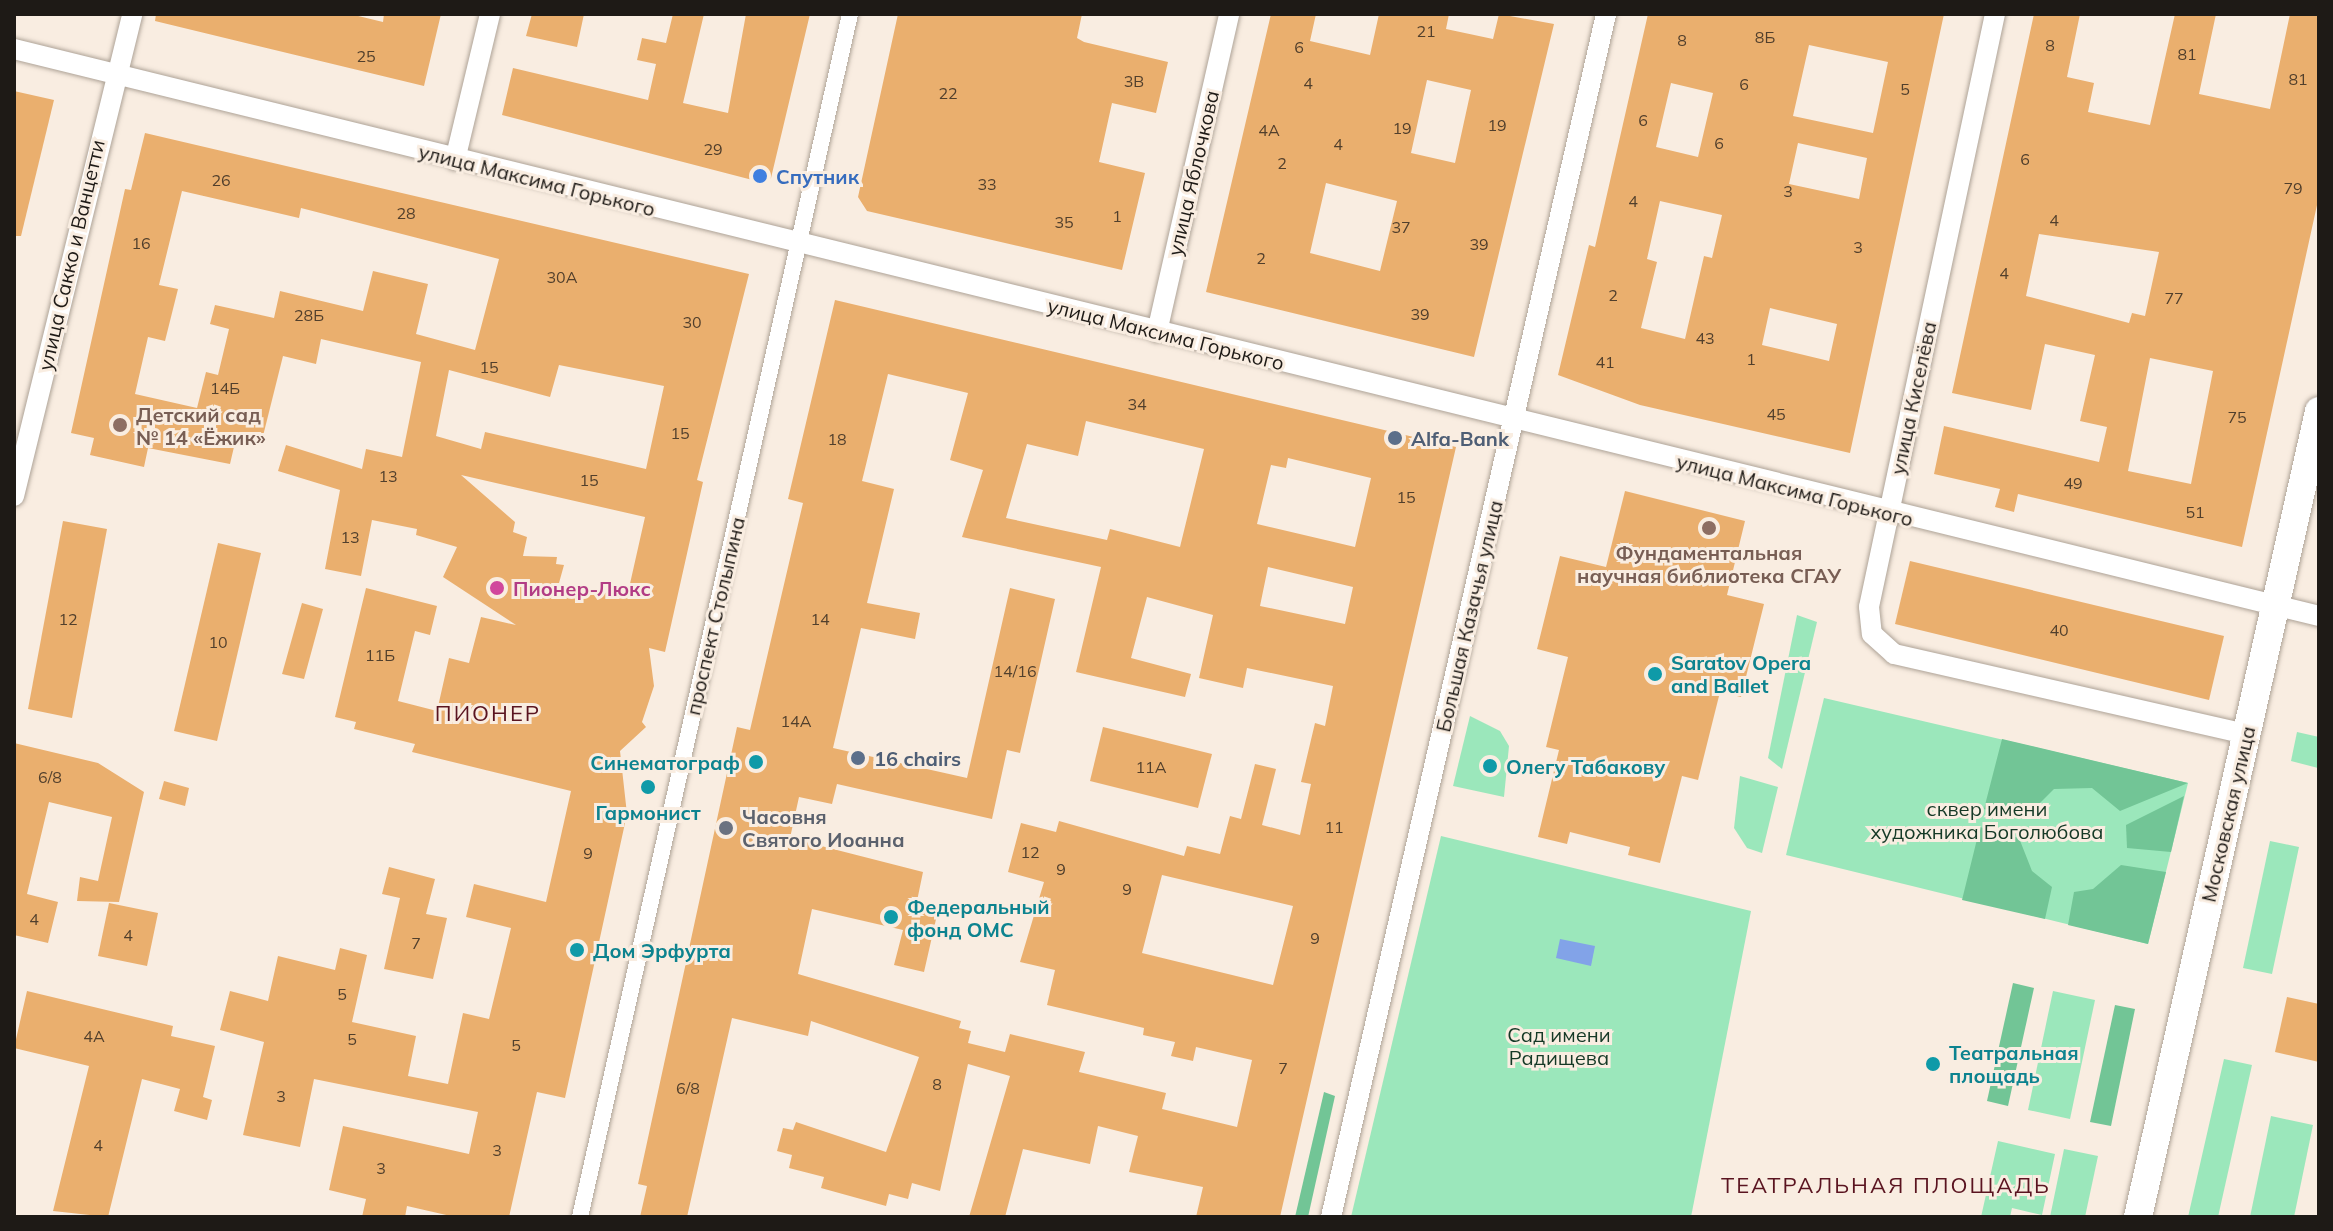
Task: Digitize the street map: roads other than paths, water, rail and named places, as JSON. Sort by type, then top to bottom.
[{"type":"main road","name":"Московская улица","points":[[2138,1217],[2319,411]]},
{"type":"street","name":"улица Сакко и Ванцетти","points":[[14,496],[132,14]]},
{"type":"street","points":[[455,160],[490,14]]},
{"type":"street","name":"проспект Столыпина","points":[[580,1217],[850,14]]},
{"type":"street","name":"улица Яблочкова","points":[[1157,332],[1229,14]]},
{"type":"street","name":"Большая Казачья улица","points":[[1331,1217],[1606,14]]},
{"type":"street","name":"улица Киселёва","points":[[1995,14],[1869,607],[1872,634],[1894,654],[2247,734]]},
{"type":"street","name":"улица Максима Горького","points":[[14,49],[1512,421],[2319,616]]},
{"type":"water","points":[[1560,939],[1595,946],[1591,966],[1556,958]]},
{"type":"place","name":"Спутник","points":[[760,176]]},
{"type":"place","name":"Детский сад № 14 «Ёжик»","points":[[120,425]]},
{"type":"place","name":"Alfa-Bank","points":[[1395,438]]},
{"type":"place","name":"Фундаментальная научная библиотека СГАУ","points":[[1709,528]]},
{"type":"place","name":"Пионер-Люкс","points":[[497,588]]},
{"type":"place","name":"Saratov Opera and Ballet","points":[[1655,674]]},
{"type":"place","name":"16 chairs","points":[[858,758]]},
{"type":"place","name":"Синематограф","points":[[756,762]]},
{"type":"place","name":"Олегу Табакову","points":[[1490,766]]},
{"type":"place","name":"Гармонист","points":[[648,787]]},
{"type":"place","name":"Часовня Святого Иоанна","points":[[726,828]]},
{"type":"place","name":"Федеральный фонд ОМС","points":[[891,917]]},
{"type":"place","name":"Дом Эрфурта","points":[[577,950]]},
{"type":"place","name":"Театральная площадь","points":[[1933,1064]]},
{"type":"district","name":"ПИОНЕР","points":[[488,714]]},
{"type":"district","name":"ТЕАТРАЛЬНАЯ ПЛОЩАДЬ","points":[[1886,1186]]},
{"type":"park label","name":"сквер имени художника Боголюбова","points":[[1987,820]]},
{"type":"park label","name":"Сад имени Радищева","points":[[1559,1046]]}]
